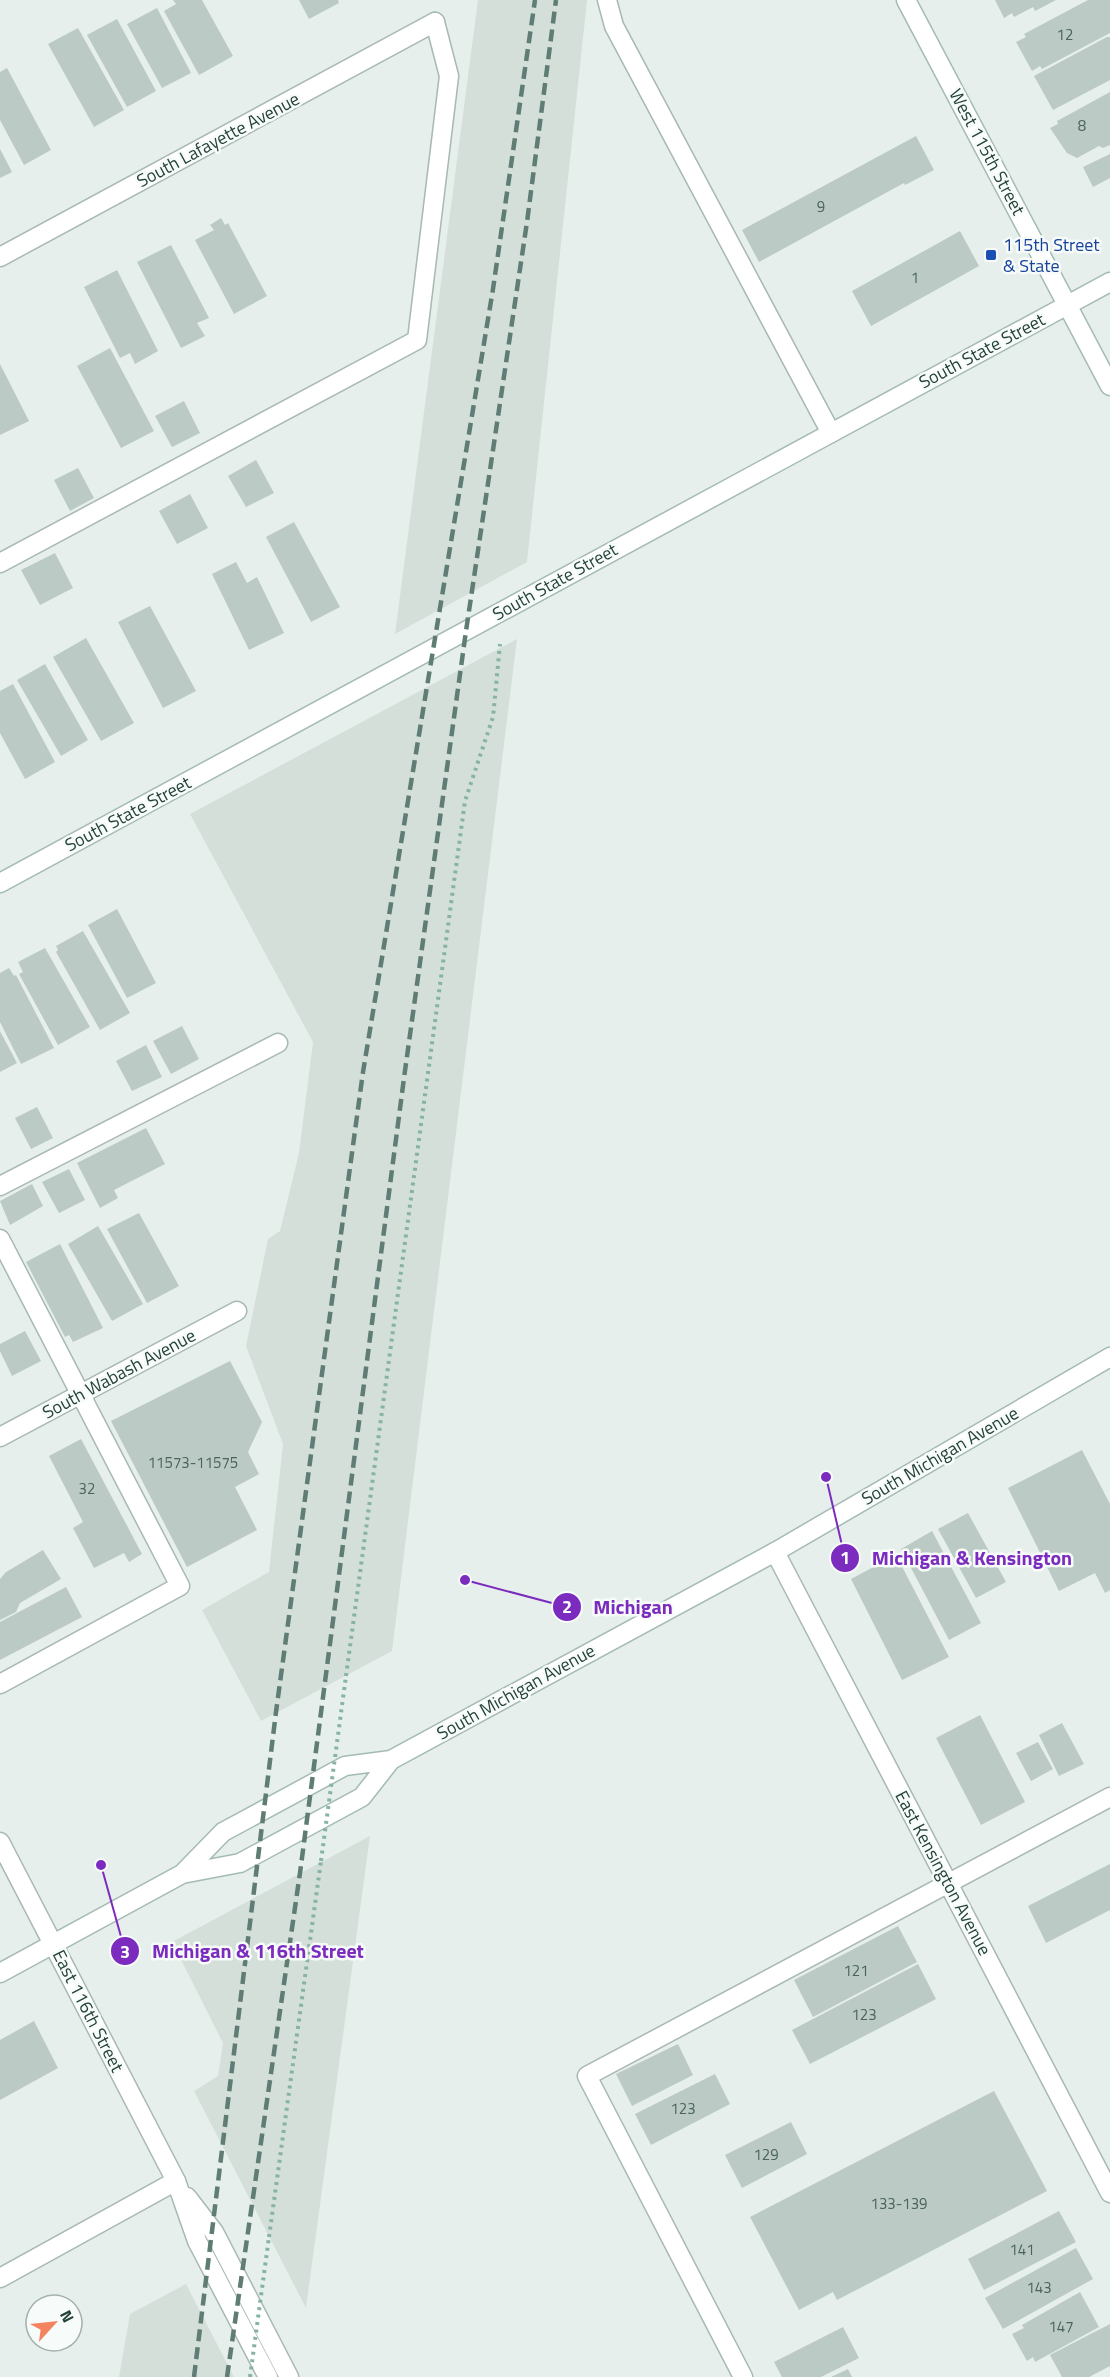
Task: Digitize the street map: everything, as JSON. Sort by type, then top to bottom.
[{"type":"street","points":[[607,0],[615,26],[831,433]]},
{"type":"street","name":"West 115th Street","points":[[906,0],[1110,386]]},
{"type":"street","name":"South Lafayette Avenue","points":[[0,257],[435,22],[449,76],[417,340],[0,563]]},
{"type":"street","name":"South State Street","points":[[0,883],[1110,282]]},
{"type":"street","points":[[0,1186],[278,1043]]},
{"type":"street","points":[[0,1239],[180,1586],[0,1684]]},
{"type":"street","name":"South Wabash Avenue","points":[[0,1437],[237,1311]]},
{"type":"street","name":"South Michigan Avenue","points":[[0,1972],[182,1874],[223,1832],[345,1766],[391,1760],[775,1552],[1110,1357]]},
{"type":"street","name":"East Kensington Avenue","points":[[775,1552],[1110,2193]]},
{"type":"street","name":"South Michigan Avenue","points":[[182,1874],[240,1863],[362,1797],[391,1760]]},
{"type":"street","points":[[743,2377],[587,2076],[1110,1797]]},
{"type":"street","name":"East 116th Street","points":[[0,1842],[176,2181],[197,2241],[268,2377]]},
{"type":"street","points":[[0,2278],[176,2181]]},
{"type":"street","name":"East 116th Street","points":[[176,2181],[213,2232],[290,2377]]},
{"type":"path","points":[[250,2377],[465,801],[493,717],[503,611]]},
{"type":"shaded area","points":[[478,0],[587,0],[527,562],[395,634]]},
{"type":"shaded area","points":[[517,639],[392,1651],[261,1721],[202,1610],[269,1572],[283,1444],[246,1346],[268,1239],[280,1231],[299,1153],[313,1042],[190,814]]},
{"type":"shaded area","points":[[370,1836],[306,2308],[194,2091],[218,2076],[223,2043],[172,1942]]},
{"type":"shaded area","points":[[186,2284],[234,2377],[119,2377],[130,2314]]},
{"type":"building","points":[[173,0],[202,0],[233,56],[199,75],[164,11],[176,4]]},
{"type":"building","points":[[299,0],[338,0],[339,3],[309,19]]},
{"type":"building","points":[[995,0],[1056,0],[1035,11],[1033,7],[1014,17],[1012,13],[1004,18]]},
{"type":"building","points":[[1088,0],[1110,0],[1110,33],[1042,69],[1040,66],[1032,71],[1016,42],[1026,37],[1024,34]]},
{"type":"building","points":[[157,8],[191,73],[162,88],[127,24]]},
{"type":"building","points":[[117,19],[156,91],[127,107],[87,35]]},
{"type":"building","points":[[78,28],[124,110],[94,127],[48,44]]},
{"type":"building","points":[[1110,37],[1110,80],[1053,110],[1034,76]]},
{"type":"building","points":[[7,68],[51,150],[24,165],[0,120],[0,72]]},
{"type":"building","points":[[1110,92],[1110,145],[1103,148],[1099,146],[1077,158],[1067,153],[1050,128],[1058,124],[1057,121]]},
{"type":"building","points":[[916,136],[934,170],[905,185],[904,183],[759,262],[742,230]]},
{"type":"building","points":[[0,149],[12,172],[0,178]]},
{"type":"building","points":[[1110,154],[1110,178],[1093,187],[1083,167]]},
{"type":"building","points":[[221,218],[225,225],[228,223],[267,296],[234,314],[195,240],[214,230],[210,225]]},
{"type":"building","points":[[960,231],[979,266],[871,326],[852,291]]},
{"type":"building","points":[[171,245],[209,318],[197,323],[205,336],[181,348],[137,262]]},
{"type":"building","points":[[117,270],[158,351],[135,364],[130,353],[120,358],[84,287]]},
{"type":"building","points":[[110,348],[154,431],[121,448],[77,366]]},
{"type":"building","points":[[0,364],[29,421],[0,435]]},
{"type":"building","points":[[184,401],[200,433],[172,447],[155,416]]},
{"type":"building","points":[[256,460],[274,493],[246,507],[228,476]]},
{"type":"building","points":[[78,468],[94,498],[70,511],[54,480]]},
{"type":"building","points":[[190,494],[208,528],[177,544],[159,511]]},
{"type":"building","points":[[294,522],[340,607],[311,622],[266,537]]},
{"type":"building","points":[[55,553],[73,588],[40,605],[21,570]]},
{"type":"building","points":[[236,562],[247,583],[257,577],[284,633],[249,650],[212,574]]},
{"type":"building","points":[[150,606],[196,691],[163,708],[118,622]]},
{"type":"building","points":[[86,638],[134,723],[101,741],[53,657]]},
{"type":"building","points":[[45,664],[88,740],[61,756],[17,680]]},
{"type":"building","points":[[13,684],[55,762],[25,779],[0,733],[0,691]]},
{"type":"building","points":[[117,909],[156,983],[127,998],[88,925]]},
{"type":"building","points":[[83,931],[130,1013],[100,1030],[56,952],[58,950],[56,946]]},
{"type":"building","points":[[45,948],[90,1027],[58,1045],[19,974],[23,972],[18,962]]},
{"type":"building","points":[[9,968],[14,976],[16,975],[54,1048],[21,1064],[0,1022],[0,973]]},
{"type":"building","points":[[182,1026],[199,1059],[171,1074],[153,1041]]},
{"type":"building","points":[[0,1031],[17,1063],[0,1072]]},
{"type":"building","points":[[146,1045],[162,1077],[132,1091],[116,1061]]},
{"type":"building","points":[[37,1107],[53,1138],[31,1149],[15,1118]]},
{"type":"building","points":[[146,1128],[165,1164],[114,1190],[118,1198],[100,1208],[77,1163]]},
{"type":"building","points":[[69,1169],[85,1200],[59,1213],[42,1182]]},
{"type":"building","points":[[32,1184],[43,1206],[10,1225],[0,1201]]},
{"type":"building","points":[[139,1213],[179,1286],[147,1303],[107,1229]]},
{"type":"building","points":[[98,1226],[143,1304],[112,1321],[68,1244]]},
{"type":"building","points":[[60,1244],[103,1328],[73,1342],[69,1335],[65,1337],[26,1262]]},
{"type":"building","points":[[25,1331],[41,1361],[12,1376],[0,1351],[0,1344]]},
{"type":"building","points":[[230,1361],[262,1422],[248,1452],[259,1474],[235,1487],[257,1530],[187,1567],[111,1421]]},
{"type":"building","points":[[81,1439],[142,1554],[129,1562],[124,1553],[94,1568],[73,1528],[83,1522],[49,1456]]},
{"type":"building","points":[[1082,1450],[1110,1504],[1110,1590],[1105,1593],[1095,1573],[1059,1591],[1008,1488]]},
{"type":"building","points":[[968,1513],[1006,1582],[976,1598],[938,1529]]},
{"type":"building","points":[[932,1531],[981,1623],[949,1640],[901,1549]]},
{"type":"building","points":[[43,1550],[61,1579],[20,1603],[16,1612],[0,1620],[0,1579],[6,1572]]},
{"type":"building","points":[[896,1555],[949,1657],[902,1680],[851,1579]]},
{"type":"building","points":[[66,1587],[82,1617],[0,1660],[0,1622]]},
{"type":"building","points":[[980,1715],[1025,1802],[981,1825],[936,1738]]},
{"type":"building","points":[[1062,1723],[1084,1764],[1059,1776],[1039,1735]]},
{"type":"building","points":[[1038,1742],[1053,1769],[1031,1781],[1016,1753]]},
{"type":"building","points":[[1110,1864],[1110,1910],[1046,1943],[1028,1906]]},
{"type":"building","points":[[898,1926],[917,1962],[813,2017],[794,1980]]},
{"type":"building","points":[[918,1964],[936,1999],[810,2064],[792,2030]]},
{"type":"building","points":[[34,2021],[58,2068],[0,2100],[0,2040]]},
{"type":"building","points":[[678,2044],[693,2075],[632,2106],[616,2074]]},
{"type":"building","points":[[715,2074],[730,2104],[651,2145],[635,2114]]},
{"type":"building","points":[[994,2091],[1047,2191],[837,2300],[833,2292],[799,2310],[750,2217]]},
{"type":"building","points":[[791,2122],[807,2154],[742,2188],[725,2155]]},
{"type":"building","points":[[1059,2211],[1076,2242],[984,2290],[968,2259]]},
{"type":"building","points":[[1076,2248],[1093,2279],[1003,2329],[985,2298]]},
{"type":"building","points":[[1080,2292],[1099,2327],[1035,2362],[1033,2357],[1027,2361],[1012,2334],[1024,2328],[1022,2325]]},
{"type":"building","points":[[1110,2324],[1110,2366],[1089,2377],[1062,2377],[1050,2355]]},
{"type":"building","points":[[843,2327],[859,2358],[821,2377],[782,2377],[774,2362]]},
{"type":"building","points":[[848,2369],[852,2377],[831,2377]]},
{"type":"railway","points":[[194,2377],[276,1712],[363,1072],[493,289],[535,0]]},
{"type":"railway","points":[[227,2377],[300,1873],[404,1078],[466,631],[527,222],[556,0]]},
{"type":"place","name":"115th Street & State","points":[[991,255]]},
{"type":"place","name":"Michigan & Kensington","points":[[826,1477]]},
{"type":"place","name":"Michigan","points":[[465,1580]]},
{"type":"place","name":"Michigan & 116th Street","points":[[101,1865]]}]
